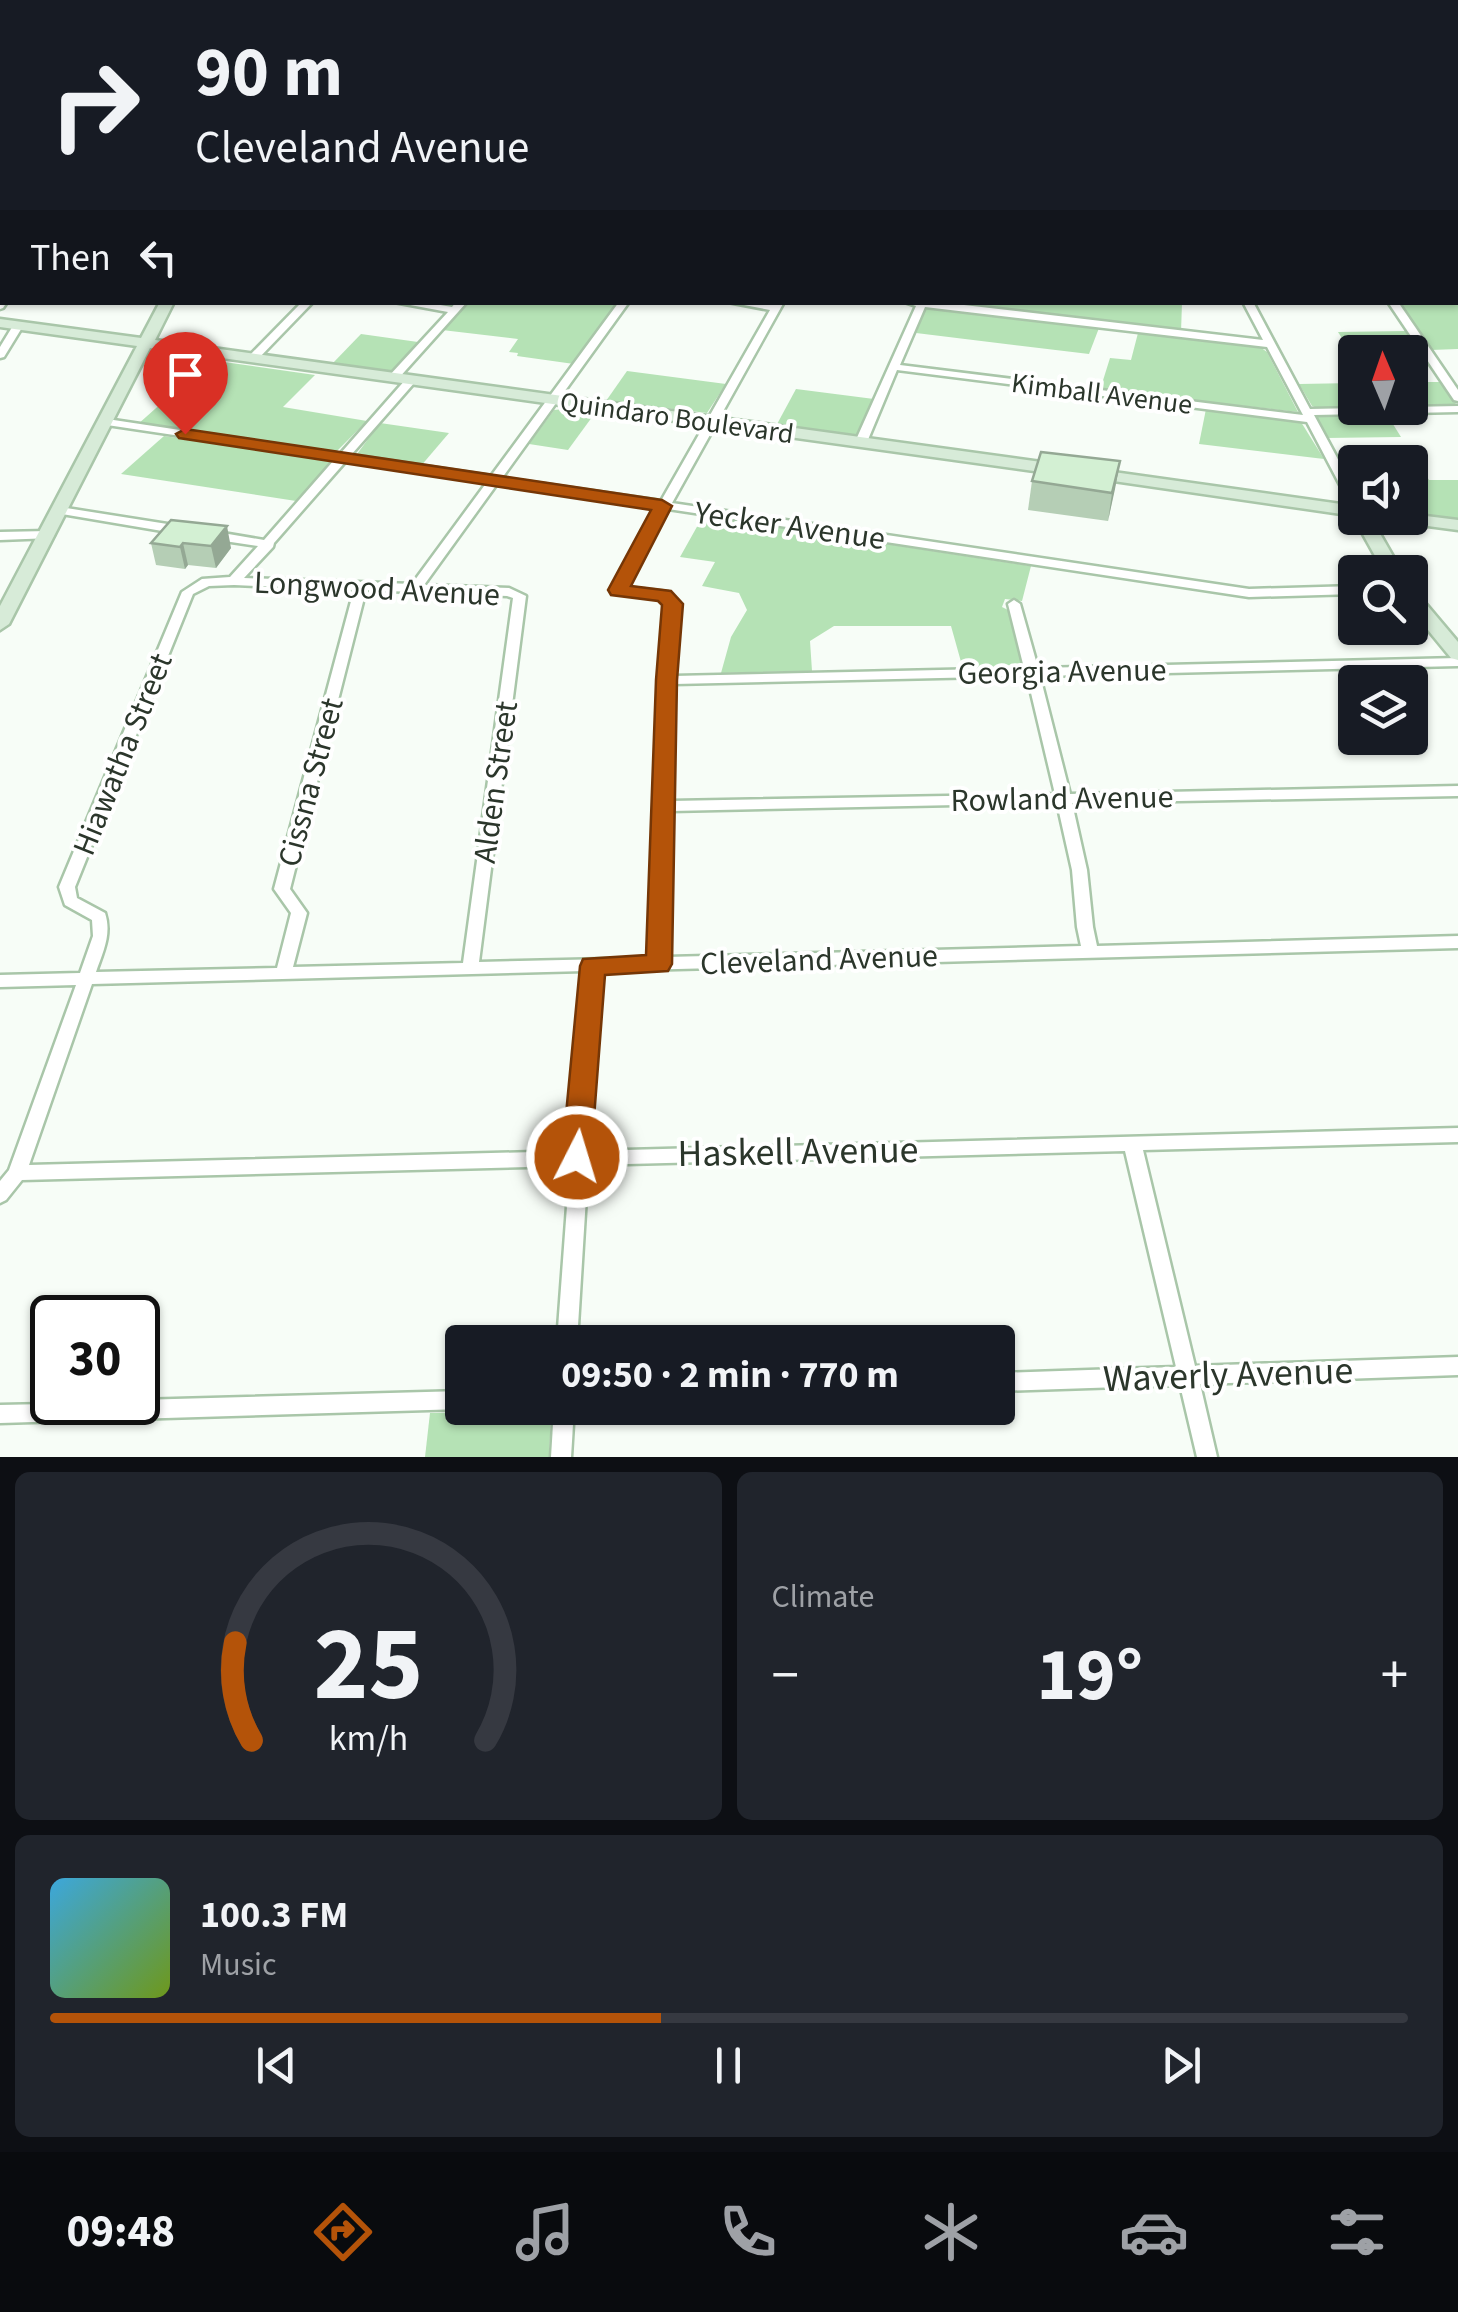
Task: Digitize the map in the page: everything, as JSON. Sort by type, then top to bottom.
[{"type":"main road","points":[[0,624],[165,305]]},
{"type":"main road","name":"Quindaro Boulevard","points":[[0,323],[1338,509]]},
{"type":"main road","points":[[1428,521],[1458,524]]},
{"type":"main road","points":[[1428,619],[1458,658]]},
{"type":"street","points":[[252,359],[305,305]]},
{"type":"street","points":[[415,589],[622,305]]},
{"type":"street","points":[[659,964],[670,598],[618,590],[778,305]]},
{"type":"street","points":[[862,442],[917,305]]},
{"type":"street","points":[[935,305],[1268,344]]},
{"type":"street","points":[[1249,305],[1338,471]]},
{"type":"street","points":[[1395,305],[1458,398]]},
{"type":"street","points":[[234,581],[342,459],[458,306]]},
{"type":"street","points":[[0,355],[18,326]]},
{"type":"street","name":"Kimball Avenue","points":[[895,367],[1308,415],[1458,409]]},
{"type":"street","name":"Yecker Avenue","points":[[107,422],[1249,593],[1338,590]]},
{"type":"street","name":"Longwood Avenue","points":[[60,512],[269,544]]},
{"type":"street","points":[[0,536],[48,535]]},
{"type":"street","name":"Longwood Avenue","points":[[234,581],[509,592],[520,596]]},
{"type":"street","name":"Hiawatha Street","points":[[0,1195],[18,1173],[101,936],[100,917],[70,900],[67,887],[188,592],[206,582],[234,581]]},
{"type":"street","name":"Cissna Street","points":[[284,972],[299,913],[282,889],[361,587]]},
{"type":"street","name":"Alden Street","points":[[470,968],[520,596]]},
{"type":"street","points":[[1014,604],[1064,798],[1080,873],[1084,932],[1090,950]]},
{"type":"street","name":"Georgia Avenue","points":[[666,680],[1458,658]]},
{"type":"street","name":"Rowland Avenue","points":[[666,806],[1458,791]]},
{"type":"street","name":"Cleveland Avenue","points":[[0,981],[1458,942]]},
{"type":"street","points":[[568,1325],[593,966]]},
{"type":"street","name":"Haskell Avenue","points":[[18,1173],[1458,1135]]},
{"type":"street","points":[[1132,1143],[1208,1457]]},
{"type":"street","name":"Waverly Avenue","points":[[1015,1381],[1458,1366]]},
{"type":"street","points":[[0,1414],[445,1401]]},
{"type":"street","points":[[561,1457],[563,1425]]},
{"type":"green space","points":[[466,305],[617,305],[574,364],[517,356],[518,353],[509,352],[518,339],[442,330]]},
{"type":"green space","points":[[950,305],[1182,305],[1181,332]]},
{"type":"green space","points":[[1399,305],[1458,305],[1458,349],[1431,350],[1428,335],[1420,335]]},
{"type":"green space","points":[[926,309],[1099,328],[1089,354],[916,333]]},
{"type":"green space","points":[[1405,331],[1408,335],[1340,335],[1338,332]]},
{"type":"green space","points":[[1138,333],[1260,347],[1267,352],[1298,412],[1100,390],[1110,358],[1131,360]]},
{"type":"green space","points":[[361,334],[418,342],[391,371],[332,364]]},
{"type":"green space","points":[[210,360],[315,375],[283,407],[367,421],[333,455],[137,425]]},
{"type":"green space","points":[[627,371],[726,384],[707,413],[606,401]]},
{"type":"green space","points":[[1428,382],[1440,382],[1456,404],[1428,405]]},
{"type":"green space","points":[[1338,383],[1338,407],[1312,406],[1299,384]]},
{"type":"green space","points":[[796,389],[874,399],[855,437],[776,426]]},
{"type":"green space","points":[[1206,409],[1301,422],[1324,459],[1199,444]]},
{"type":"green space","points":[[554,410],[595,413],[568,450],[529,444]]},
{"type":"green space","points":[[1338,416],[1338,425],[1394,425],[1401,437],[1326,438],[1315,417]]},
{"type":"green space","points":[[380,423],[449,433],[420,467],[354,458]]},
{"type":"green space","points":[[164,436],[331,464],[296,501],[121,474]]},
{"type":"green space","points":[[1428,478],[1458,480],[1458,519],[1428,515]]},
{"type":"green space","points":[[703,516],[1031,566],[1022,601],[1005,599],[1002,607],[1010,611],[1023,664],[963,669],[951,626],[834,626],[810,641],[812,671],[721,673],[731,637],[747,610],[739,593],[702,586],[715,562],[680,557]]},
{"type":"green space","points":[[430,1413],[445,1413],[445,1425],[551,1425],[549,1457],[425,1457]]},
{"type":"building","points":[[1041,452],[1120,461],[1112,493],[1032,481]]},
{"type":"building","points":[[171,520],[227,526],[211,546],[151,543]]},
{"type":"route","points":[[185,434],[662,506],[618,590],[624,594],[668,596],[672,604],[666,680],[666,806],[659,964],[593,966],[577,1157]]}]
